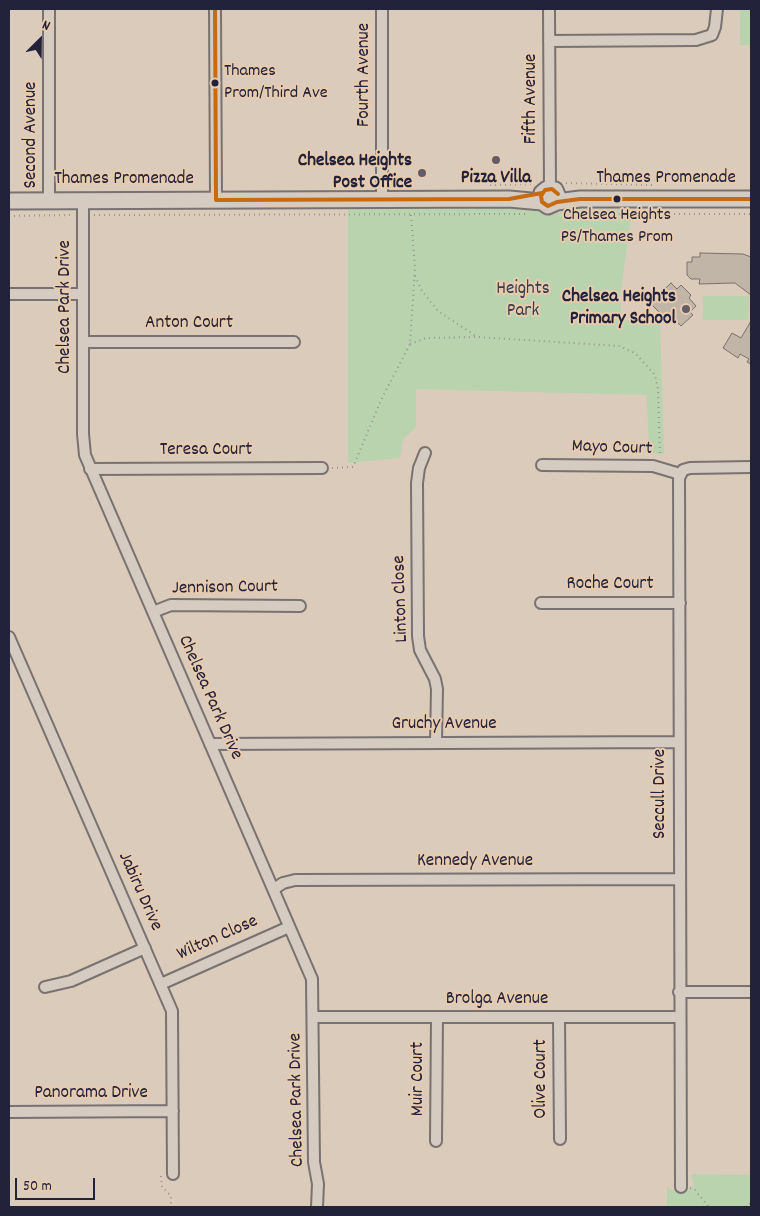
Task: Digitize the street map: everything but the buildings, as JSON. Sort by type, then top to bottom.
[{"type":"main road","name":"Thames Promenade","points":[[9,201],[49,201],[83,208],[216,200],[382,200],[410,208],[509,199],[751,199]]},
{"type":"street","name":"Second Avenue","points":[[49,9],[49,201]]},
{"type":"street","points":[[215,9],[216,200]]},
{"type":"street","name":"Fourth Avenue","points":[[382,9],[382,200]]},
{"type":"street","name":"Fifth Avenue","points":[[549,9],[549,198]]},
{"type":"street","points":[[549,41],[696,40],[712,34],[716,27],[717,9]]},
{"type":"street","name":"Chelsea Park Drive","points":[[83,208],[83,434],[85,455],[312,979],[314,1017],[314,1162],[318,1184],[317,1207]]},
{"type":"street","points":[[9,294],[83,294]]},
{"type":"street","name":"Anton Court","points":[[83,342],[294,342]]},
{"type":"street","name":"Linton Close","points":[[425,453],[419,468],[418,483],[418,636],[420,650],[435,679],[437,689],[436,742]]},
{"type":"street","name":"Mayo Court","points":[[542,465],[616,464],[653,466],[680,474]]},
{"type":"street","points":[[680,474],[690,468],[699,467],[751,467]]},
{"type":"street","name":"Teresa Court","points":[[90,469],[322,468]]},
{"type":"street","name":"Seccull Drive","points":[[680,474],[679,879],[681,1188]]},
{"type":"street","name":"Roche Court","points":[[541,603],[680,602]]},
{"type":"street","name":"Jennison Court","points":[[153,612],[171,605],[300,606]]},
{"type":"street","name":"Jabiru Drive","points":[[9,637],[172,1011],[173,1174]]},
{"type":"street","name":"Gruchy Avenue","points":[[210,744],[679,742]]},
{"type":"street","name":"Kennedy Avenue","points":[[274,889],[282,883],[295,880],[679,879]]},
{"type":"street","name":"Wilton Close","points":[[160,984],[290,926]]},
{"type":"street","points":[[45,987],[71,981],[145,948]]},
{"type":"street","points":[[680,992],[751,992]]},
{"type":"street","name":"Brolga Avenue","points":[[314,1017],[680,1017]]},
{"type":"street","name":"Muir Court","points":[[436,1141],[437,1018]]},
{"type":"street","name":"Olive Court","points":[[559,1018],[560,1139]]},
{"type":"street","name":"Panorama Drive","points":[[9,1112],[173,1111]]},
{"type":"path","points":[[549,198],[562,177],[562,182],[565,183],[591,185]]},
{"type":"path","points":[[489,185],[538,184],[540,178],[549,198]]},
{"type":"path","points":[[9,216],[68,215],[83,208],[410,208],[549,198],[751,214]]},
{"type":"path","points":[[322,468],[353,467],[382,398],[410,344],[415,274],[410,208]]},
{"type":"path","points":[[415,274],[422,291],[438,311],[478,337]]},
{"type":"path","points":[[410,344],[426,338],[478,337],[619,346],[635,353],[655,375],[658,389],[660,456],[667,469]]},
{"type":"path","points":[[161,1176],[162,1187],[171,1196],[171,1207]]},
{"type":"path","points":[[681,1188],[695,1190],[709,1207]]},
{"type":"path","points":[[746,1207],[751,1203]]},
{"type":"green space","points":[[740,9],[751,9],[751,45],[740,45]]},
{"type":"green space","name":"Heights Park","points":[[539,208],[555,214],[573,208],[632,210],[620,297],[622,320],[660,322],[664,454],[649,453],[647,395],[416,389],[416,427],[403,439],[400,458],[348,463],[348,209]]},
{"type":"green space","points":[[703,296],[749,296],[748,320],[703,320]]},
{"type":"green space","points":[[691,1174],[751,1175],[751,1207],[667,1207],[667,1186],[671,1190],[689,1190],[692,1186],[695,1188]]},
{"type":"transit line","points":[[215,9],[216,200]]},
{"type":"transit line","points":[[558,194],[552,189],[545,190],[541,196],[542,202],[548,206],[557,202],[580,199],[751,199]]},
{"type":"transit line","points":[[216,200],[509,199],[542,193]]},
{"type":"place","name":"Thames Prom/Third Ave","points":[[215,83]]},
{"type":"place","name":"Pizza Villa","points":[[496,160]]},
{"type":"place","name":"Chelsea Heights Post Office","points":[[422,173]]},
{"type":"place","name":"Chelsea Heights PS/Thames Prom","points":[[617,199]]},
{"type":"place","name":"Chelsea Heights Primary School","points":[[686,309]]}]
